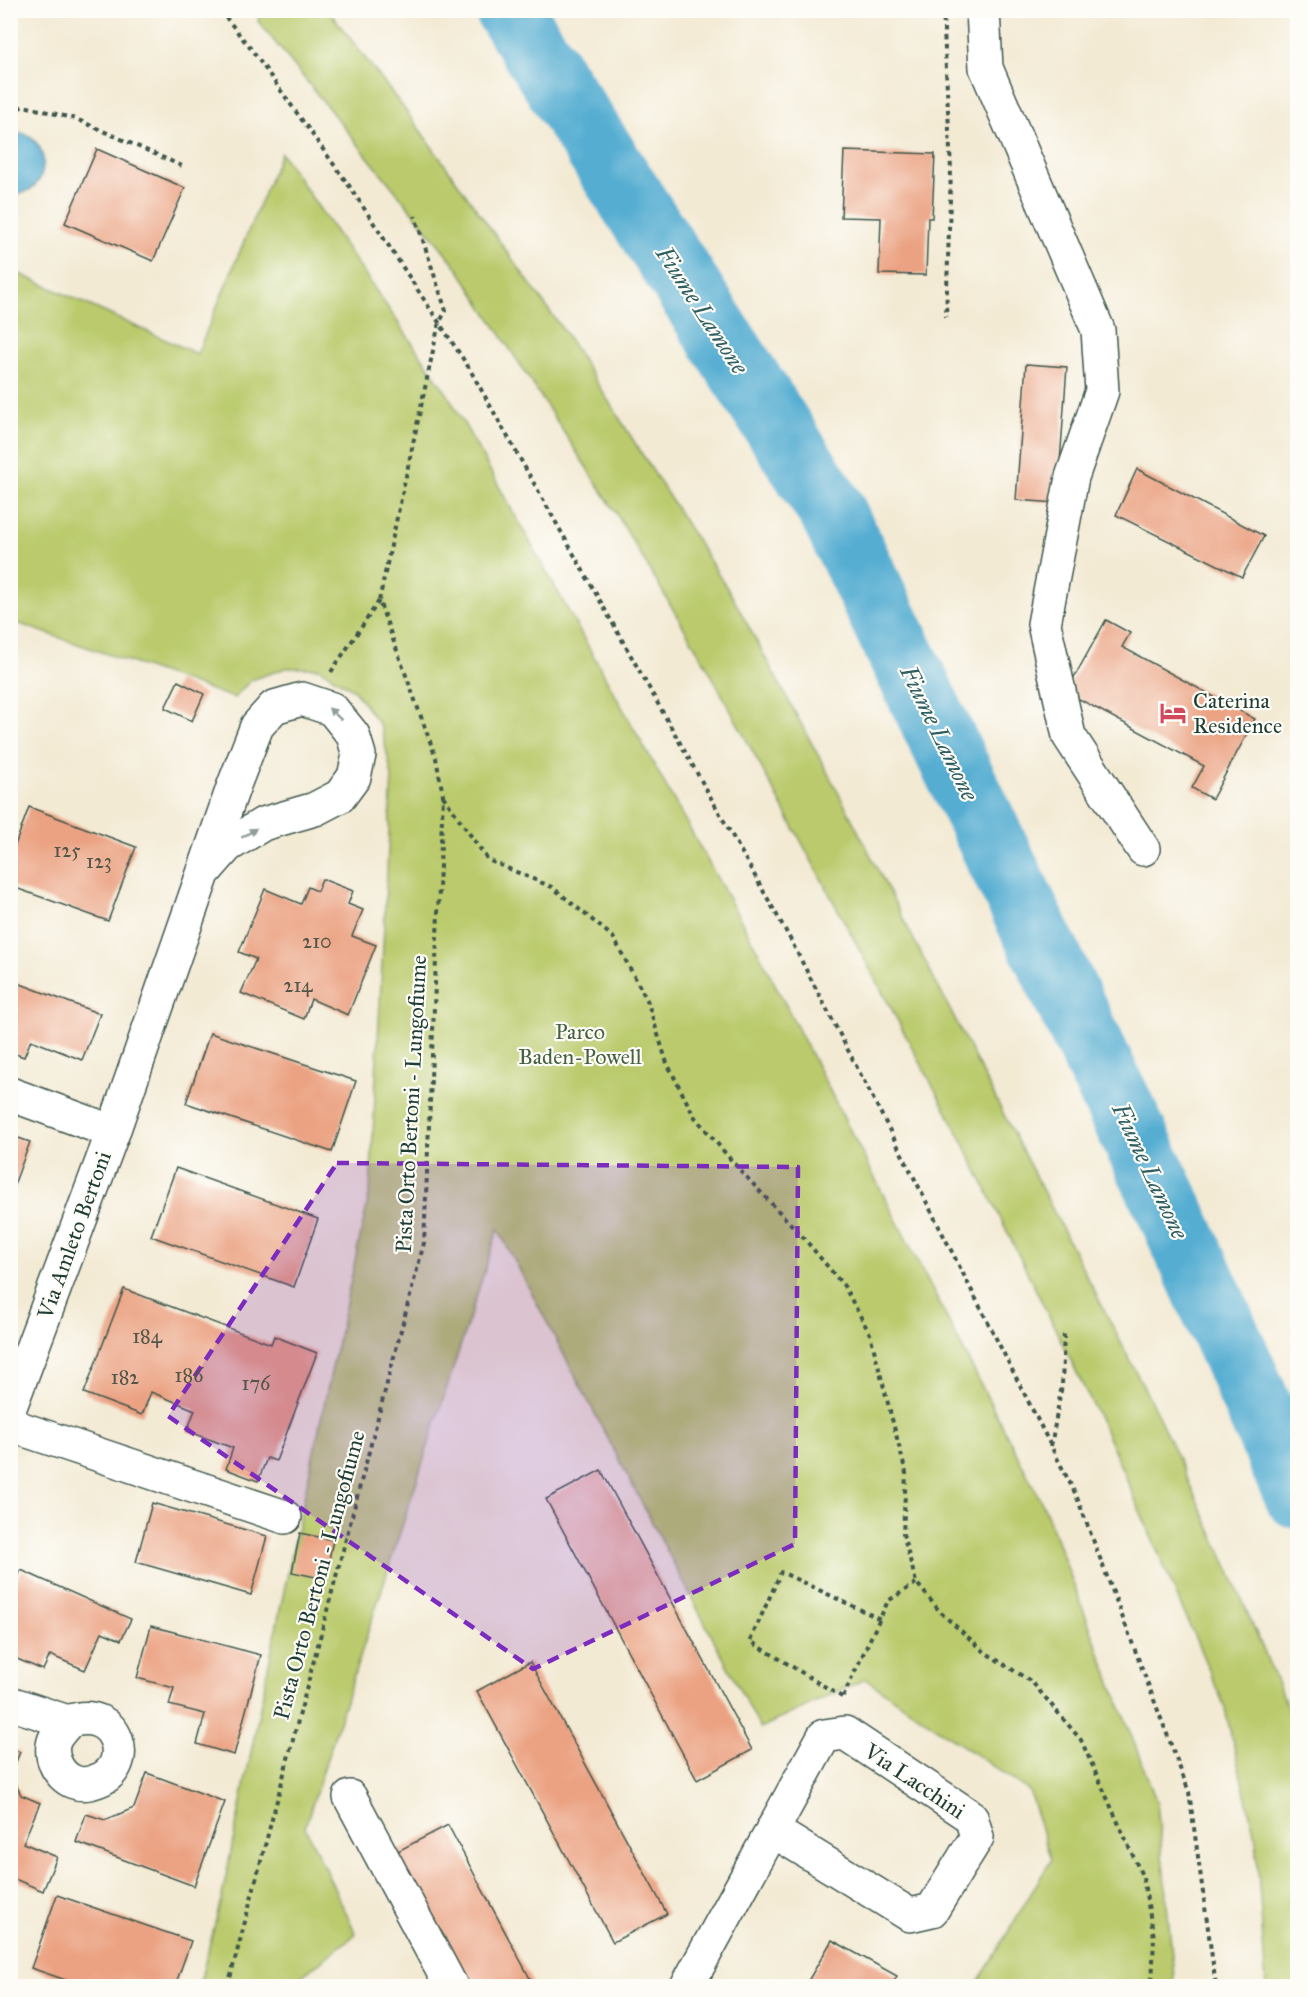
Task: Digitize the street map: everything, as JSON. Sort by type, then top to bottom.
[{"type":"street","points":[[983,10],[986,68],[1098,330],[1101,391],[1072,477],[1044,624],[1069,736],[1143,849]]},
{"type":"street","name":"Via Amleto Bertoni","points":[[10,1407],[113,1132],[234,785],[257,726],[274,707],[302,699],[332,709],[353,735],[360,755],[354,777],[340,796],[315,809],[263,824],[227,846],[205,871]]},
{"type":"street","name":"Via Amleto Bertoni","points":[[10,1094],[113,1132]]},
{"type":"street","points":[[10,1425],[285,1517]]},
{"type":"street","points":[[10,1702],[68,1722]]},
{"type":"street","name":"Via Lacchini","points":[[772,1830],[910,1915],[932,1910],[977,1837],[971,1817],[845,1733],[824,1736]]},
{"type":"street","points":[[687,1986],[824,1736]]},
{"type":"street","points":[[350,1797],[451,1986]]},
{"type":"path","points":[[220,10],[251,49],[350,187],[469,368],[787,933],[1076,1495],[1189,1792],[1216,1986]]},
{"type":"path","points":[[943,10],[951,170],[946,317]]},
{"type":"path","points":[[10,112],[24,106],[76,119],[182,166]]},
{"type":"path","points":[[311,703],[379,601],[439,323],[446,310],[415,216]]},
{"type":"path","name":"Pista Orto Bertoni - Lungofiume","points":[[228,1986],[424,1243],[443,795],[436,758],[379,601]]},
{"type":"path","points":[[443,795],[488,860],[552,887],[613,937],[647,1000],[667,1063],[694,1116],[844,1286],[870,1334],[906,1473],[903,1534],[916,1582],[941,1613],[987,1653],[1032,1682],[1081,1740],[1143,1878],[1154,1937],[1152,1986]]},
{"type":"path","points":[[1051,1447],[1062,1385],[1064,1331]]},
{"type":"path","points":[[842,1698],[750,1641],[781,1572],[880,1619]]},
{"type":"path","points":[[824,1736],[888,1601],[916,1582]]},
{"type":"highlighted area","points":[[337,1163],[798,1167],[795,1544],[533,1669],[168,1416]]},
{"type":"green space","points":[[261,11],[329,11],[412,119],[566,334],[732,596],[838,792],[1155,1409],[1231,1574],[1297,1729],[1297,1986],[1266,1986],[1256,1840],[1224,1705],[1105,1430],[961,1138],[705,663],[616,513],[457,267],[258,21]]},
{"type":"green space","name":"Parco Baden-Powell","points":[[281,153],[448,395],[759,953],[1045,1509],[1157,1803],[1175,1986],[970,1986],[977,1984],[1051,1860],[1029,1791],[865,1679],[760,1728],[498,1229],[305,1827],[356,1934],[289,1986],[199,1986],[222,1896],[278,1619],[370,1191],[392,776],[381,727],[354,690],[319,668],[286,668],[251,680],[234,698],[11,621],[11,270],[197,354]]},
{"type":"water","points":[[11,132],[25,134],[35,141],[41,152],[43,163],[41,175],[35,185],[25,192],[11,194]]},
{"type":"building","points":[[97,149],[185,188],[153,261],[65,223]]},
{"type":"building","points":[[844,151],[935,154],[932,218],[928,218],[926,275],[879,274],[881,218],[841,217]]},
{"type":"building","points":[[1026,364],[1067,367],[1057,503],[1016,500]]},
{"type":"building","points":[[1137,469],[1264,536],[1242,577],[1116,515]]},
{"type":"building","points":[[1106,620],[1130,633],[1122,647],[1255,719],[1212,799],[1192,788],[1204,766],[1066,692]]},
{"type":"building","points":[[178,681],[204,694],[192,721],[165,708]]},
{"type":"building","points":[[29,807],[136,847],[108,921],[10,886],[10,859]]},
{"type":"building","points":[[322,879],[353,891],[348,904],[363,910],[352,936],[376,945],[348,1015],[311,999],[304,1019],[241,993],[256,959],[239,952],[265,889],[301,904],[308,887],[317,891]]},
{"type":"building","points":[[10,980],[100,1014],[82,1060],[31,1040],[24,1057],[10,1052]]},
{"type":"building","points":[[210,1033],[356,1081],[332,1152],[186,1103]]},
{"type":"building","points":[[10,1135],[30,1142],[11,1193],[10,1193]]},
{"type":"building","points":[[176,1168],[318,1219],[294,1287],[151,1236]]},
{"type":"building","points":[[124,1289],[271,1344],[274,1336],[317,1353],[276,1461],[267,1458],[258,1481],[226,1469],[233,1448],[187,1431],[195,1410],[151,1392],[142,1415],[84,1393]]},
{"type":"building","points":[[601,1470],[752,1750],[697,1780],[546,1499]]},
{"type":"building","points":[[152,1503],[267,1536],[251,1595],[136,1562]]},
{"type":"building","points":[[300,1533],[333,1540],[325,1579],[292,1572]]},
{"type":"building","points":[[21,1570],[131,1619],[121,1640],[102,1632],[85,1670],[50,1655],[43,1670],[10,1656],[10,1594]]},
{"type":"building","points":[[151,1626],[261,1655],[234,1755],[197,1744],[205,1714],[169,1705],[174,1688],[137,1678]]},
{"type":"building","points":[[530,1662],[667,1914],[613,1942],[477,1691]]},
{"type":"building","points":[[10,1748],[20,1752],[11,1774],[21,1795],[40,1803],[23,1843],[57,1857],[43,1891],[10,1877]]},
{"type":"building","points":[[147,1773],[225,1802],[194,1886],[76,1842],[86,1814],[105,1820],[134,1808]]},
{"type":"building","points":[[448,1825],[534,1986],[465,1986],[394,1853]]},
{"type":"building","points":[[57,1895],[191,1941],[175,1986],[83,1986],[31,1968]]},
{"type":"building","points":[[832,1940],[897,1976],[891,1986],[805,1986]]},
{"type":"waterway","name":"Fiume Lamone","points":[[509,10],[832,511],[1171,1212],[1298,1495]]},
{"type":"place","name":"Caterina Residence","points":[[1173,713]]}]
